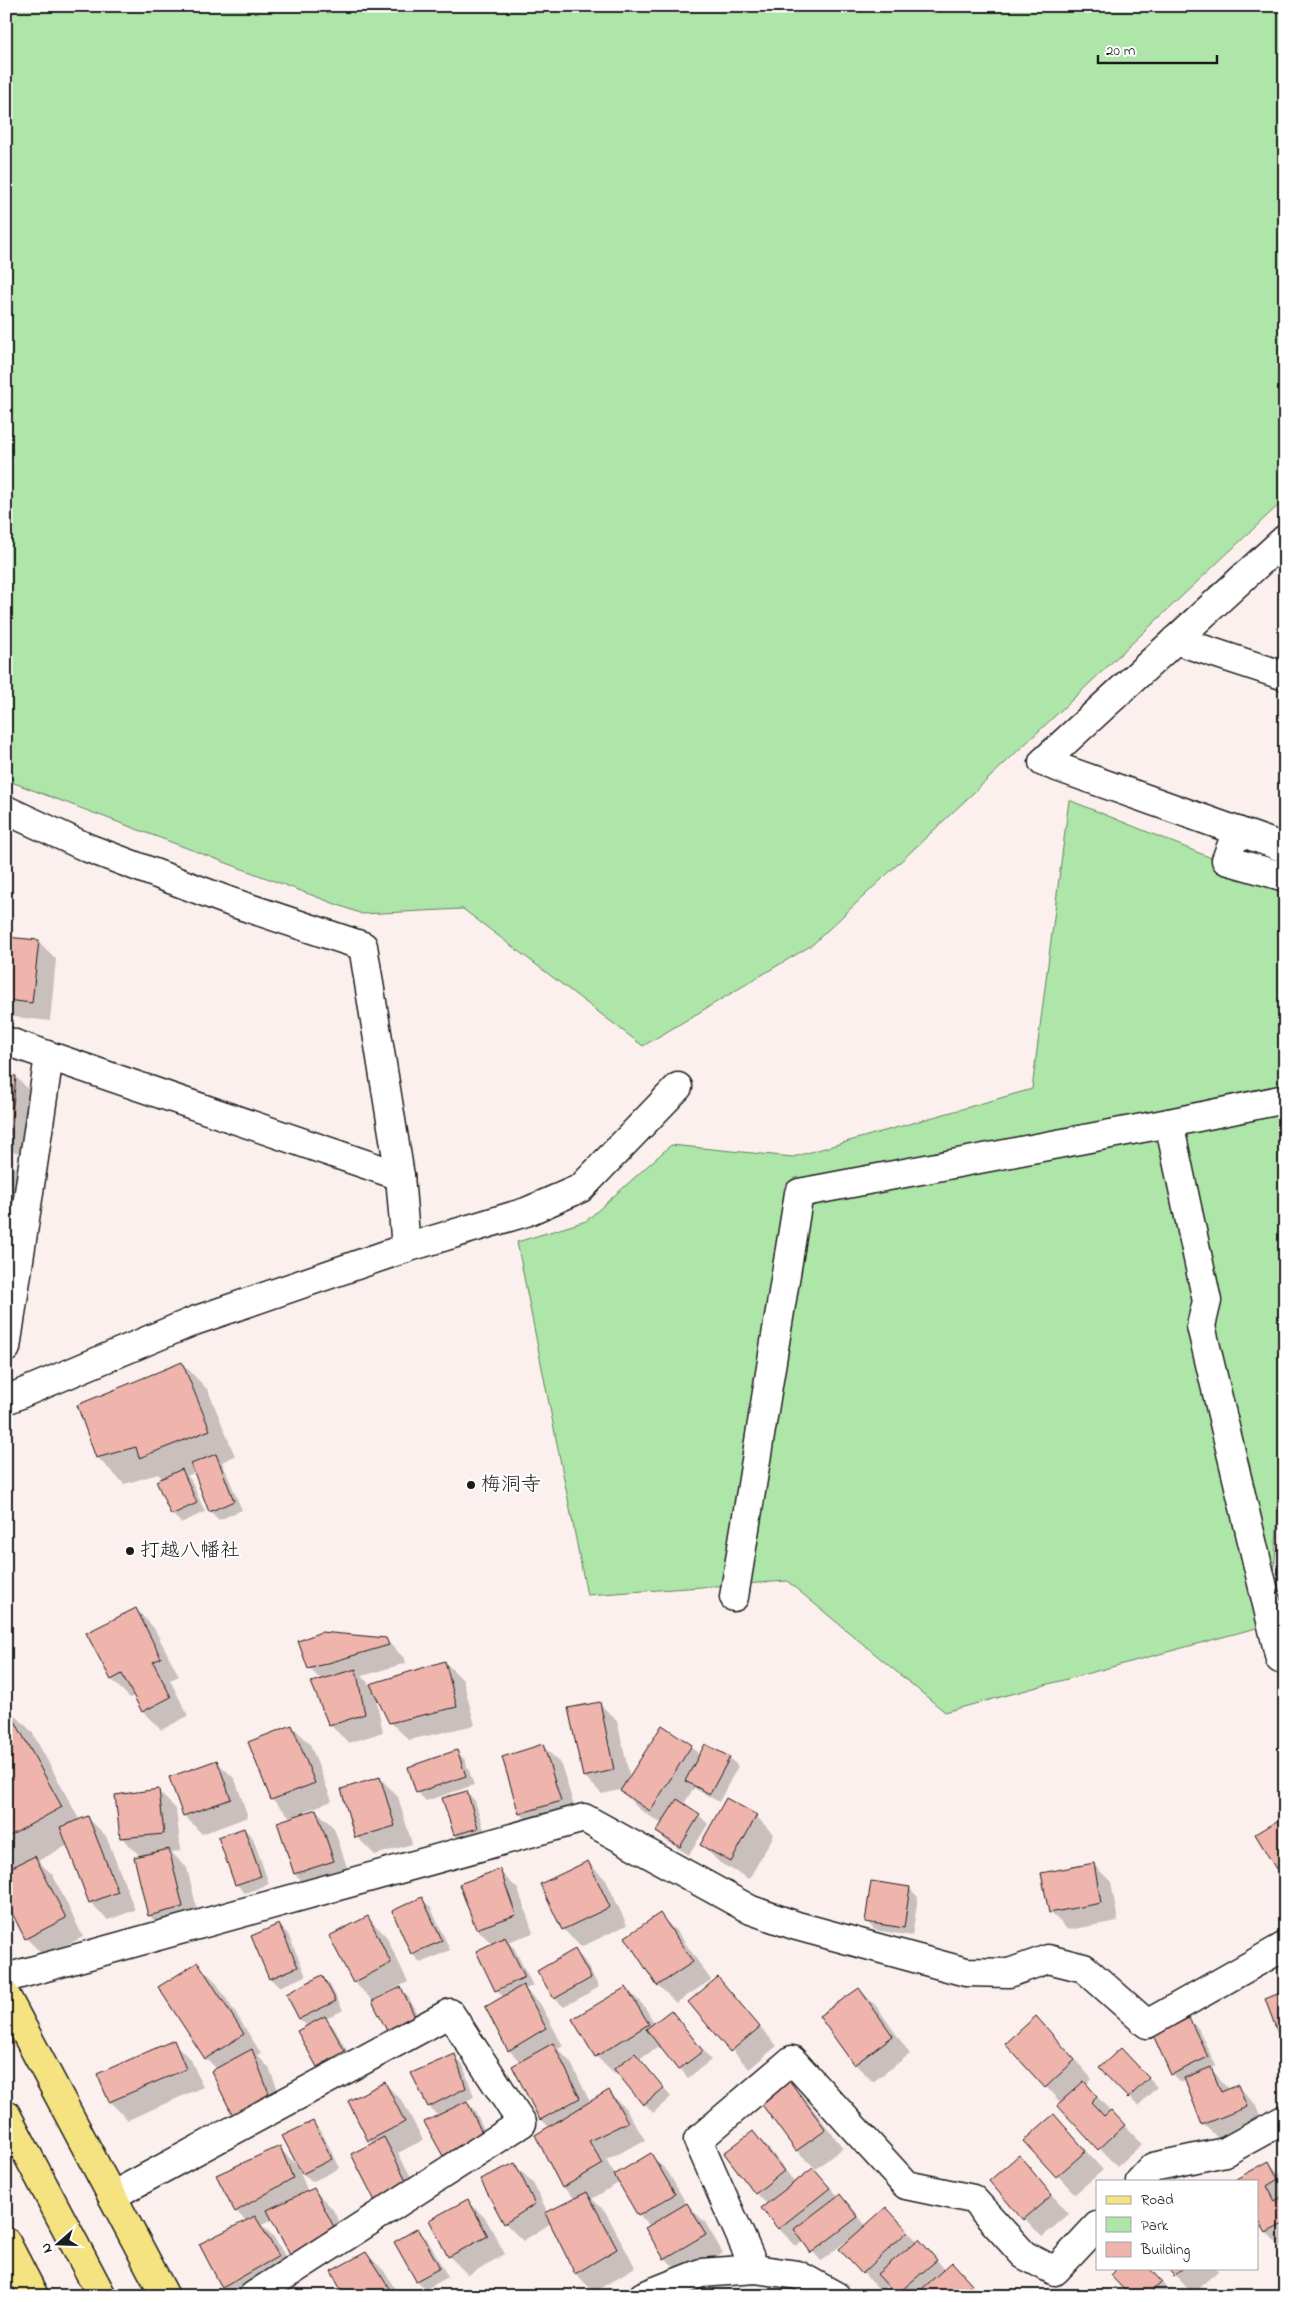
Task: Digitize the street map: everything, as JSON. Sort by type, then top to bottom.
[{"type":"main road","points":[[6,1996],[165,2296]]},
{"type":"main road","points":[[6,2114],[102,2296]]},
{"type":"main road","points":[[6,2242],[34,2296]]},
{"type":"street","points":[[1285,539],[1042,762],[1285,848]]},
{"type":"street","points":[[1175,640],[1285,676]]},
{"type":"street","points":[[6,810],[88,848],[231,902],[363,946],[400,1176],[406,1248]]},
{"type":"street","points":[[1237,831],[1226,860],[1285,877]]},
{"type":"street","points":[[6,1041],[400,1176]]},
{"type":"street","points":[[6,1348],[49,1056]]},
{"type":"street","points":[[6,1400],[194,1321],[406,1248],[526,1212],[581,1188],[678,1087]]},
{"type":"street","points":[[734,1597],[799,1193],[1169,1123],[1285,1099]]},
{"type":"street","points":[[1169,1123],[1207,1301],[1201,1326],[1280,1659],[1285,1658]]},
{"type":"street","points":[[6,1978],[584,1818],[750,1910],[797,1926],[966,1972],[1009,1973],[1048,1959],[1084,1968],[1147,2024],[1285,1946]]},
{"type":"street","points":[[112,2196],[450,2013],[522,2123],[253,2296]]},
{"type":"street","points":[[755,2269],[698,2140],[792,2060],[906,2185],[973,2199],[1024,2255],[1055,2271],[1096,2227]]},
{"type":"street","points":[[1141,2180],[1153,2167],[1225,2152],[1285,2120]]},
{"type":"street","points":[[643,2296],[701,2273],[755,2269],[798,2275],[836,2296]]},
{"type":"green space","points":[[6,6],[1285,6],[1285,499],[812,945],[643,1046],[463,909],[362,914],[6,780]]},
{"type":"green space","points":[[1069,800],[1285,888],[1285,1462],[1281,1464],[1271,1624],[945,1712],[787,1581],[587,1595],[517,1242],[586,1221],[671,1145],[793,1157],[1032,1089]]},
{"type":"building","points":[[6,937],[39,940],[32,1003],[6,1000]]},
{"type":"building","points":[[6,1075],[16,1076],[10,1136],[6,1136]]},
{"type":"building","points":[[182,1362],[210,1430],[139,1458],[136,1447],[96,1458],[77,1405]]},
{"type":"building","points":[[216,1454],[234,1501],[209,1512],[191,1464]]},
{"type":"building","points":[[182,1469],[197,1503],[171,1515],[156,1481]]},
{"type":"building","points":[[136,1608],[161,1658],[153,1662],[171,1697],[142,1712],[122,1674],[111,1680],[86,1633]]},
{"type":"building","points":[[321,1632],[386,1638],[389,1645],[308,1669],[298,1641]]},
{"type":"building","points":[[445,1661],[457,1707],[389,1723],[370,1684]]},
{"type":"building","points":[[356,1669],[365,1714],[329,1726],[311,1682]]},
{"type":"building","points":[[600,1702],[614,1770],[583,1777],[568,1708]]},
{"type":"building","points":[[6,1705],[62,1807],[6,1838]]},
{"type":"building","points":[[292,1725],[315,1783],[271,1800],[248,1742]]},
{"type":"building","points":[[662,1725],[692,1745],[650,1811],[620,1791]]},
{"type":"building","points":[[543,1744],[561,1801],[519,1814],[502,1757]]},
{"type":"building","points":[[705,1744],[730,1757],[710,1794],[685,1781]]},
{"type":"building","points":[[457,1750],[466,1776],[416,1793],[408,1767]]},
{"type":"building","points":[[217,1760],[231,1799],[183,1816],[169,1777]]},
{"type":"building","points":[[380,1777],[395,1826],[355,1838],[341,1789]]},
{"type":"building","points":[[159,1789],[164,1834],[120,1838],[115,1795]]},
{"type":"building","points":[[467,1791],[478,1828],[454,1835],[442,1798]]},
{"type":"building","points":[[726,1798],[757,1815],[731,1862],[700,1845]]},
{"type":"building","points":[[677,1799],[700,1814],[680,1847],[656,1832]]},
{"type":"building","points":[[316,1809],[334,1861],[294,1874],[277,1822]]},
{"type":"building","points":[[88,1816],[118,1892],[89,1903],[60,1827]]},
{"type":"building","points":[[1282,1818],[1285,1822],[1285,1863],[1276,1869],[1255,1834]]},
{"type":"building","points":[[244,1828],[261,1876],[235,1885],[218,1837]]},
{"type":"building","points":[[169,1849],[183,1907],[148,1916],[134,1857]]},
{"type":"building","points":[[35,1856],[66,1918],[25,1939],[6,1901],[6,1870]]},
{"type":"building","points":[[588,1861],[610,1907],[562,1930],[540,1884]]},
{"type":"building","points":[[1094,1863],[1101,1903],[1049,1913],[1041,1873]]},
{"type":"building","points":[[500,1869],[516,1915],[476,1929],[459,1884]]},
{"type":"building","points":[[871,1881],[910,1887],[904,1928],[865,1922]]},
{"type":"building","points":[[422,1897],[442,1941],[411,1954],[392,1911]]},
{"type":"building","points":[[660,1913],[693,1962],[657,1986],[625,1937]]},
{"type":"building","points":[[368,1916],[391,1963],[353,1983],[329,1936]]},
{"type":"building","points":[[279,1924],[298,1967],[269,1979],[251,1936]]},
{"type":"building","points":[[505,1937],[525,1977],[495,1991],[476,1951]]},
{"type":"building","points":[[575,1949],[591,1978],[554,1999],[537,1971]]},
{"type":"building","points":[[198,1962],[244,2034],[205,2059],[158,1987]]},
{"type":"building","points":[[322,1975],[336,2001],[299,2019],[286,1994]]},
{"type":"building","points":[[718,1977],[760,2027],[730,2052],[688,2002]]},
{"type":"building","points":[[523,1985],[546,2028],[508,2051],[485,2007]]},
{"type":"building","points":[[401,1987],[417,2021],[389,2035],[372,2001]]},
{"type":"building","points":[[626,1987],[649,2024],[595,2057],[572,2019]]},
{"type":"building","points":[[859,1988],[893,2036],[854,2065],[819,2016]]},
{"type":"building","points":[[1285,1991],[1285,2043],[1282,2044],[1265,1999]]},
{"type":"building","points":[[671,2010],[703,2051],[678,2070],[646,2029]]},
{"type":"building","points":[[325,2016],[345,2051],[317,2067],[297,2031]]},
{"type":"building","points":[[1036,2016],[1075,2060],[1045,2088],[1005,2044]]},
{"type":"building","points":[[1189,2018],[1208,2057],[1171,2075],[1153,2035]]},
{"type":"building","points":[[174,2040],[186,2069],[109,2102],[97,2074]]},
{"type":"building","points":[[553,2043],[580,2098],[540,2120],[512,2066]]},
{"type":"building","points":[[1121,2048],[1149,2078],[1128,2098],[1099,2068]]},
{"type":"building","points":[[252,2049],[270,2096],[233,2116],[211,2071]]},
{"type":"building","points":[[635,2053],[664,2088],[643,2105],[614,2069]]},
{"type":"building","points":[[455,2054],[466,2088],[428,2107],[411,2073]]},
{"type":"building","points":[[1211,2067],[1221,2092],[1238,2085],[1247,2107],[1202,2125],[1184,2078]]},
{"type":"building","points":[[789,2080],[826,2130],[796,2151],[760,2102]]},
{"type":"building","points":[[1084,2081],[1097,2096],[1091,2102],[1104,2116],[1111,2110],[1125,2125],[1098,2150],[1057,2105]]},
{"type":"building","points":[[385,2082],[405,2122],[368,2141],[348,2101]]},
{"type":"building","points":[[609,2090],[628,2122],[589,2141],[603,2164],[562,2188],[535,2135]]},
{"type":"building","points":[[467,2101],[482,2133],[443,2156],[424,2122]]},
{"type":"building","points":[[1054,2114],[1086,2151],[1056,2177],[1023,2141]]},
{"type":"building","points":[[313,2121],[332,2159],[302,2174],[282,2136]]},
{"type":"building","points":[[753,2131],[784,2171],[755,2194],[724,2153]]},
{"type":"building","points":[[384,2137],[408,2184],[375,2201],[351,2154]]},
{"type":"building","points":[[280,2146],[293,2178],[235,2212],[216,2175]]},
{"type":"building","points":[[651,2153],[675,2194],[638,2216],[614,2175]]},
{"type":"building","points":[[1019,2155],[1052,2195],[1023,2220],[989,2181]]},
{"type":"building","points":[[1269,2161],[1278,2179],[1267,2186],[1275,2201],[1285,2195],[1285,2223],[1266,2233],[1258,2220],[1258,2180],[1236,2179]]},
{"type":"building","points":[[515,2163],[535,2204],[504,2224],[480,2179]]},
{"type":"building","points":[[813,2168],[830,2188],[778,2229],[761,2208]]},
{"type":"building","points":[[314,2188],[336,2231],[291,2257],[267,2210]]},
{"type":"building","points":[[587,2192],[617,2249],[575,2274],[545,2213]]},
{"type":"building","points":[[840,2194],[858,2217],[811,2253],[794,2229]]},
{"type":"building","points":[[468,2199],[488,2236],[448,2257],[429,2220]]},
{"type":"building","points":[[687,2203],[706,2234],[664,2259],[645,2228]]},
{"type":"building","points":[[886,2207],[908,2231],[862,2274],[839,2249]]},
{"type":"building","points":[[255,2216],[279,2256],[222,2288],[199,2244]]},
{"type":"building","points":[[418,2228],[440,2268],[416,2281],[394,2242]]},
{"type":"building","points":[[919,2239],[937,2260],[896,2295],[877,2274]]},
{"type":"building","points":[[366,2252],[394,2296],[344,2296],[331,2271]]},
{"type":"building","points":[[952,2262],[972,2284],[960,2296],[914,2296]]},
{"type":"building","points":[[1115,2270],[1151,2270],[1162,2282],[1147,2296],[1130,2296],[1110,2275]]},
{"type":"building","points":[[1169,2270],[1181,2270],[1174,2276]]},
{"type":"place","name":"梅洞寺","points":[[471,1485]]},
{"type":"place","name":"打越八幡社","points":[[130,1551]]}]
